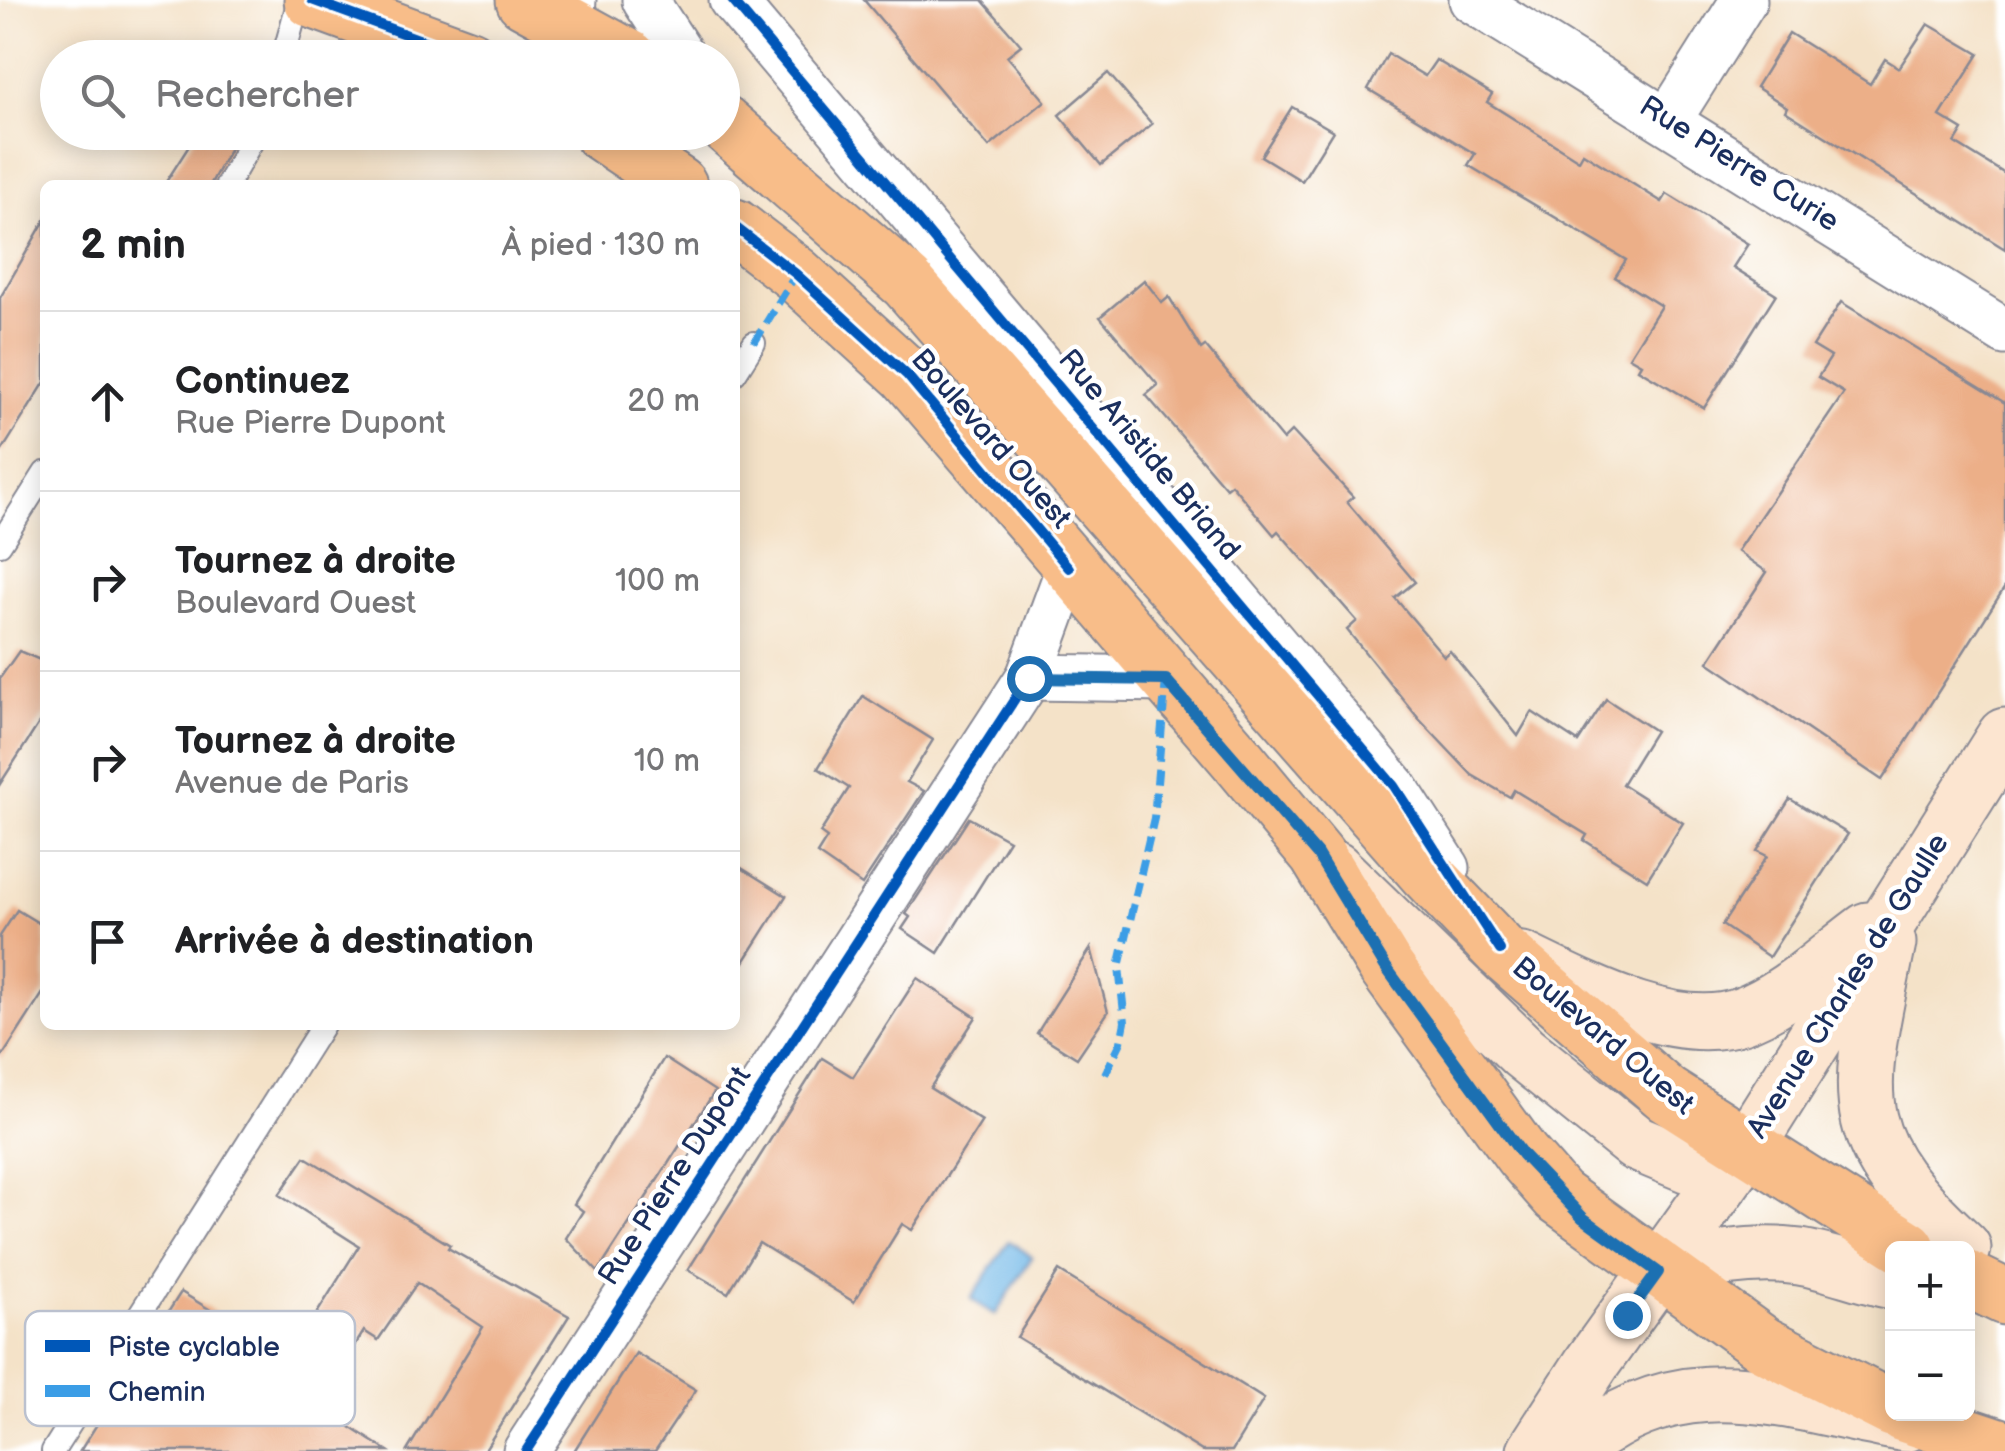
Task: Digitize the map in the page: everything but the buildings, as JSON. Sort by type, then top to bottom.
[{"type":"main road","points":[[312,0],[421,40]]},
{"type":"main road","points":[[555,16],[598,40]]},
{"type":"main road","name":"Boulevard Ouest","points":[[740,138],[907,283],[1427,874],[1500,950],[1666,1094],[1897,1241]]},
{"type":"main road","points":[[627,150],[672,180]]},
{"type":"main road","name":"Boulevard Ouest","points":[[740,232],[796,274],[907,375],[1317,854],[1385,966],[1522,1154],[1583,1218],[1763,1344],[1885,1404]]},
{"type":"main road","name":"Avenue Charles de Gaulle","points":[[1535,1451],[1746,1148],[2000,736]]},
{"type":"main road","points":[[1317,854],[1408,937],[1523,1052],[1636,1142],[1689,1165],[1718,1162],[1746,1148]]},
{"type":"main road","points":[[1500,950],[1630,1007],[1670,1017],[1714,1020],[1738,1017],[1776,998],[1894,910]]},
{"type":"main road","points":[[1894,910],[1864,1062],[1871,1136],[1917,1206],[1954,1241]]},
{"type":"main road","points":[[1658,1272],[1700,1261],[1771,1256],[1799,1257],[1885,1279]]},
{"type":"main road","points":[[1975,1260],[2005,1288]]},
{"type":"main road","points":[[1975,1283],[2005,1301]]},
{"type":"main road","points":[[1975,1297],[2005,1301]]},
{"type":"main road","points":[[1572,1451],[1620,1417],[1656,1400],[1694,1392],[1885,1414]]},
{"type":"main road","name":"Boulevard Ouest","points":[[1924,1421],[2005,1448]]},
{"type":"street","points":[[555,16],[619,0]]},
{"type":"street","points":[[645,0],[671,40]]},
{"type":"street","name":"Rue Pierre Curie","points":[[1472,0],[1669,119],[2005,332]]},
{"type":"street","points":[[1669,119],[1744,0]]},
{"type":"street","name":"Rue Aristide Briand","points":[[728,3],[1394,786],[1500,950]]},
{"type":"street","name":"Rue Pierre Dupont","points":[[526,1451],[1029,678],[1069,568]]},
{"type":"street","points":[[1029,678],[1166,680]]},
{"type":"lane","points":[[288,40],[299,0]]},
{"type":"lane","points":[[230,180],[247,150]]},
{"type":"lane","points":[[740,364],[754,343]]},
{"type":"lane","points":[[0,544],[40,480]]},
{"type":"lane","points":[[141,1311],[319,1030]]},
{"type":"lane","points":[[53,1451],[69,1426]]},
{"type":"water","points":[[1009,1241],[1032,1257],[995,1315],[971,1299]]},
{"type":"marked path","points":[[754,343],[796,274]]},
{"type":"marked path","points":[[1105,1074],[1121,1042],[1125,1022],[1119,967],[1154,818],[1166,679]]},
{"type":"cycle path","points":[[312,0],[421,40]]},
{"type":"cycle path","points":[[732,0],[1394,786],[1500,950]]},
{"type":"cycle path","points":[[740,231],[796,274],[907,375],[1069,568]]},
{"type":"cycle path","points":[[526,1451],[1029,677]]},
{"type":"route","points":[[1029,678],[1166,680],[1317,854],[1385,966],[1522,1154],[1583,1218],[1658,1272],[1627,1315]]}]
